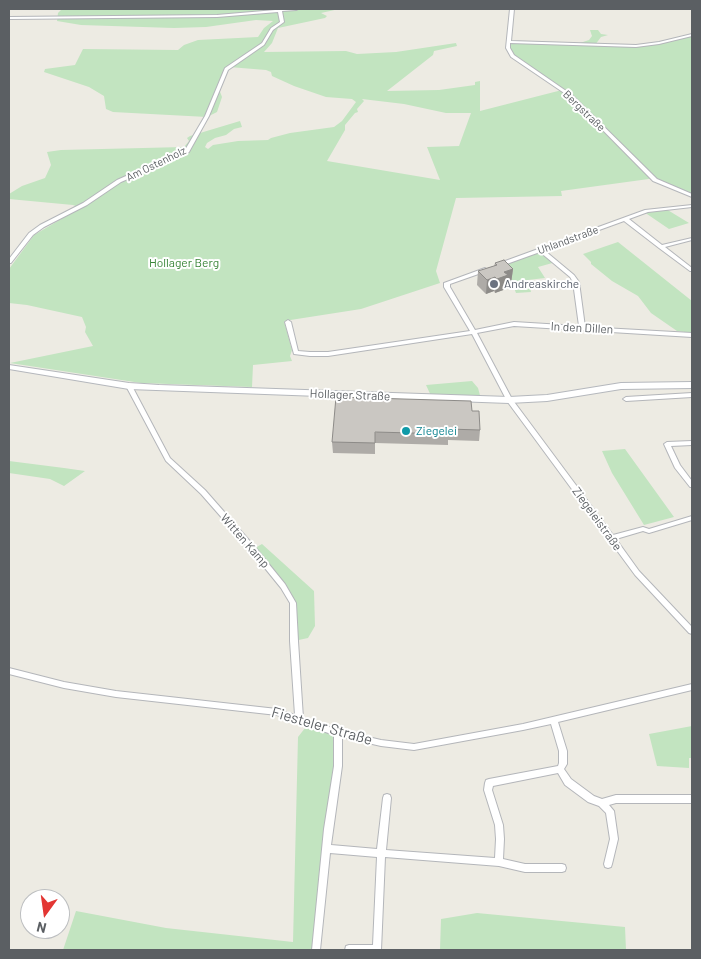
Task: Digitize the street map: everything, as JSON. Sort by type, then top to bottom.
[{"type":"main road","name":"Hollager Straße","points":[[9,367],[129,386],[509,400],[547,398],[621,386],[692,385]]},
{"type":"street","points":[[9,18],[217,16],[296,9]]},
{"type":"street","points":[[512,9],[508,42],[626,47],[659,44],[692,35]]},
{"type":"street","name":"Am Ostenholz","points":[[9,262],[31,234],[42,226],[85,204],[120,181],[187,151],[207,116],[226,69],[255,52],[263,44],[272,29],[282,22],[280,11]]},
{"type":"street","name":"Bergstraße","points":[[508,42],[509,52],[512,56],[571,96],[655,180],[692,196]]},
{"type":"street","name":"Uhlandstraße","points":[[446,283],[647,211],[692,206]]},
{"type":"street","points":[[625,219],[692,270]]},
{"type":"street","points":[[661,248],[692,239]]},
{"type":"street","points":[[542,250],[572,276],[576,282],[582,328]]},
{"type":"street","name":"Ziegeleistraße","points":[[446,283],[509,400],[637,573],[692,630]]},
{"type":"street","name":"In den Dillen","points":[[288,322],[296,353],[302,354],[328,354],[514,324],[692,335]]},
{"type":"street","name":"Witten Kamp","points":[[129,386],[168,459],[203,492],[253,549],[283,586],[294,603],[294,641],[299,718]]},
{"type":"street","points":[[626,399],[692,396]]},
{"type":"street","points":[[692,443],[667,444],[677,466],[692,485]]},
{"type":"street","points":[[611,538],[643,529],[649,531],[692,518]]},
{"type":"street","name":"Fiesteler Straße","points":[[9,672],[64,685],[116,694],[277,712],[338,733],[381,743],[414,747],[554,720],[692,688]]},
{"type":"street","points":[[499,862],[499,825],[488,790],[489,783],[560,769],[563,764],[563,751],[554,720]]},
{"type":"street","points":[[316,950],[326,849],[338,766],[338,733]]},
{"type":"street","points":[[560,769],[568,782],[591,799],[602,802],[616,799],[692,799]]},
{"type":"street","points":[[349,949],[377,949],[381,854],[387,798]]},
{"type":"street","points":[[602,802],[610,811],[614,839],[608,864]]},
{"type":"street","points":[[326,849],[499,862],[519,867],[562,868]]},
{"type":"green space","name":"Hollager Berg","points":[[62,9],[339,9],[321,13],[327,16],[325,18],[278,28],[272,43],[264,52],[346,51],[357,54],[396,52],[456,43],[457,46],[434,51],[433,55],[387,91],[439,90],[475,85],[475,82],[480,81],[480,111],[562,90],[512,56],[508,42],[580,43],[589,40],[592,36],[590,30],[598,30],[601,34],[608,35],[601,37],[595,45],[636,46],[692,35],[692,195],[656,178],[561,191],[562,196],[456,198],[436,271],[440,283],[361,309],[284,321],[292,350],[290,356],[292,361],[253,365],[252,387],[141,383],[10,363],[93,346],[85,332],[86,327],[82,317],[9,303],[9,269],[34,235],[80,208],[73,205],[9,199],[9,194],[22,186],[45,178],[51,165],[47,152],[184,147],[189,141],[187,138],[190,136],[240,121],[242,127],[215,138],[207,143],[205,147],[208,149],[213,145],[238,141],[268,140],[290,133],[334,127],[342,121],[356,102],[352,99],[326,97],[294,86],[272,76],[271,72],[266,70],[229,67],[219,89],[222,97],[217,112],[207,117],[113,112],[106,109],[104,96],[89,87],[44,72],[45,69],[75,65],[83,49],[178,50],[184,45],[198,40],[258,37],[264,28],[273,21],[256,20],[206,27],[174,28],[81,25],[57,21],[58,13]],"holes":[[[362,99],[404,104],[446,113],[471,113],[459,146],[427,147],[440,180],[327,161],[345,130],[345,125],[358,112],[357,109],[364,101]]]},
{"type":"green space","points":[[666,209],[689,223],[669,229],[644,212]]},
{"type":"green space","points":[[618,242],[692,301],[692,333],[677,331],[651,313],[638,296],[612,281],[591,264],[583,254]]},
{"type":"green space","points":[[541,250],[556,262],[538,267],[545,278],[528,280],[531,292],[516,293],[511,280],[495,267]]},
{"type":"green space","points":[[472,381],[478,388],[481,399],[432,398],[426,385]]},
{"type":"green space","points":[[625,449],[674,517],[644,525],[612,473],[602,451]]},
{"type":"green space","points":[[9,461],[85,471],[64,486],[50,479],[9,473]]},
{"type":"green space","points":[[262,544],[314,591],[315,626],[308,638],[294,641],[293,603],[253,549]]},
{"type":"green space","points":[[309,723],[338,733],[316,950],[63,950],[67,939],[70,939],[70,929],[76,911],[166,928],[293,942],[298,737]]},
{"type":"green space","points":[[692,726],[692,758],[689,758],[689,768],[657,766],[649,734]]},
{"type":"green space","points":[[477,913],[625,927],[626,950],[440,950],[441,919]]},
{"type":"building","points":[[504,260],[513,269],[504,272],[508,275],[487,280],[478,271],[497,265],[495,263]]},
{"type":"building","name":"Ziegelei","points":[[336,397],[471,401],[472,411],[479,411],[480,430],[448,429],[448,434],[375,432],[375,443],[332,442]]},
{"type":"place","name":"Andreaskirche","points":[[494,284]]},
{"type":"place","name":"Ziegelei","points":[[406,431]]}]
